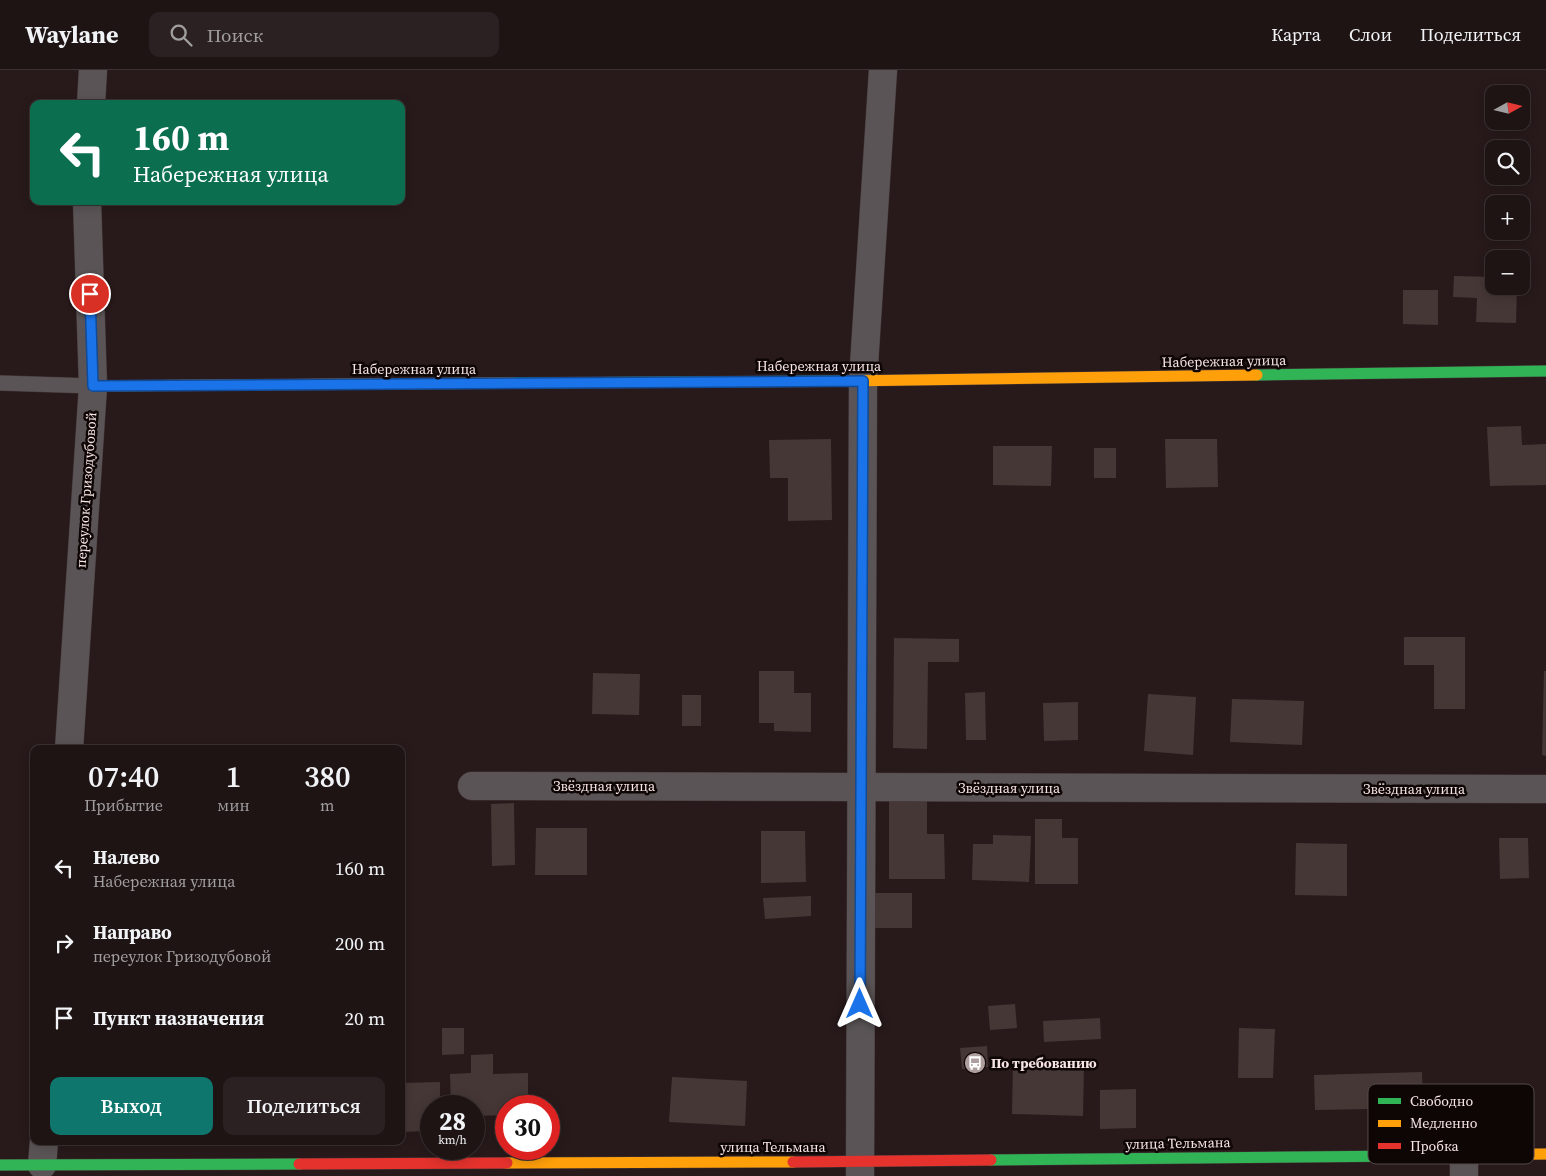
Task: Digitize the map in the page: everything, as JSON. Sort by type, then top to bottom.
[{"type":"street","points":[[91,100],[93,70]]},
{"type":"street","points":[[860,1169],[863,381],[884,70]]},
{"type":"street","name":"переулок Гризодубовой","points":[[69,745],[93,386],[87,205]]},
{"type":"street","name":"Набережная улица","points":[[93,386],[863,381],[1546,371]]},
{"type":"street","name":"Звёздная улица","points":[[472,786],[1546,789]]},
{"type":"street","name":"улица Тельмана","points":[[0,1165],[43,1153],[860,1169],[1464,1165]]},
{"type":"lane","points":[[0,383],[93,386]]},
{"type":"building","points":[[1454,276],[1485,277],[1485,295],[1517,295],[1516,323],[1476,322],[1477,298],[1453,297]]},
{"type":"building","points":[[1403,290],[1438,290],[1438,325],[1403,324]]},
{"type":"building","points":[[1521,426],[1522,445],[1546,444],[1546,485],[1490,486],[1487,427]]},
{"type":"building","points":[[831,439],[832,520],[788,521],[788,478],[770,478],[769,440]]},
{"type":"building","points":[[1165,439],[1217,439],[1218,487],[1166,488]]},
{"type":"building","points":[[993,446],[1052,446],[1051,486],[993,485]]},
{"type":"building","points":[[1094,448],[1116,448],[1116,478],[1094,478]]},
{"type":"building","points":[[1404,637],[1465,637],[1465,709],[1434,709],[1434,665],[1404,665]]},
{"type":"building","points":[[894,638],[959,639],[959,662],[928,662],[927,749],[893,748]]},
{"type":"building","points":[[759,671],[794,671],[794,693],[811,693],[811,732],[774,731],[774,723],[759,723]]},
{"type":"building","points":[[1544,671],[1546,671],[1546,756],[1542,755]]},
{"type":"building","points":[[593,673],[640,674],[639,715],[592,714]]},
{"type":"building","points":[[985,692],[986,740],[966,740],[965,693]]},
{"type":"building","points":[[1148,694],[1196,697],[1193,755],[1144,751]]},
{"type":"building","points":[[682,695],[701,695],[701,726],[682,726]]},
{"type":"building","points":[[1232,699],[1304,701],[1302,745],[1230,742]]},
{"type":"building","points":[[1078,702],[1078,740],[1044,741],[1043,703]]},
{"type":"building","points":[[889,801],[927,801],[927,834],[944,834],[945,879],[889,879]]},
{"type":"building","points":[[514,803],[515,865],[492,866],[491,804]]},
{"type":"building","points":[[1035,819],[1062,819],[1062,838],[1078,838],[1078,884],[1035,884]]},
{"type":"building","points":[[536,828],[587,828],[587,875],[535,875]]},
{"type":"building","points":[[761,831],[805,831],[806,882],[761,883]]},
{"type":"building","points":[[993,835],[1031,836],[1029,882],[972,880],[973,844],[993,844]]},
{"type":"building","points":[[1499,838],[1528,838],[1529,878],[1500,879]]},
{"type":"building","points":[[1296,843],[1347,844],[1347,896],[1295,895]]},
{"type":"building","points":[[875,893],[912,893],[912,928],[875,928]]},
{"type":"building","points":[[811,896],[811,916],[765,919],[763,898]]},
{"type":"building","points":[[1015,1004],[1017,1028],[990,1030],[988,1006]]},
{"type":"building","points":[[1100,1018],[1101,1039],[1044,1042],[1043,1021]]},
{"type":"building","points":[[442,1028],[464,1028],[464,1054],[442,1055]]},
{"type":"building","points":[[1239,1028],[1275,1029],[1273,1078],[1238,1078]]},
{"type":"building","points":[[987,1046],[988,1067],[962,1069],[960,1048]]},
{"type":"building","points":[[493,1054],[493,1074],[528,1073],[528,1095],[495,1095],[495,1115],[485,1116],[485,1095],[451,1095],[450,1074],[471,1073],[471,1055]]},
{"type":"building","points":[[1013,1061],[1084,1063],[1083,1116],[1012,1114]]},
{"type":"building","points":[[1422,1072],[1422,1084],[1368,1084],[1368,1109],[1315,1110],[1314,1075]]},
{"type":"building","points":[[672,1077],[747,1081],[745,1126],[669,1122]]},
{"type":"building","points":[[440,1082],[440,1095],[420,1095],[420,1131],[405,1132],[405,1083]]},
{"type":"building","points":[[1136,1089],[1136,1128],[1100,1129],[1100,1090]]},
{"type":"traffic: fast","points":[[1257,375],[1546,371]]},
{"type":"traffic: fast","points":[[513,383],[843,381]]},
{"type":"traffic: fast","points":[[991,1160],[1368,1156]]},
{"type":"traffic: fast","points":[[0,1165],[299,1164]]},
{"type":"traffic: slow","points":[[843,381],[1257,375]]},
{"type":"traffic: slow","points":[[93,386],[513,383]]},
{"type":"traffic: slow","points":[[1534,1154],[1546,1154]]},
{"type":"traffic: slow","points":[[507,1163],[793,1162]]},
{"type":"traffic: jam","points":[[793,1162],[991,1160]]},
{"type":"traffic: jam","points":[[299,1164],[507,1163]]},
{"type":"place","name":"По требованию","points":[[975,1063]]},
{"type":"route","points":[[90,294],[93,386],[863,381],[860,1004]]}]
